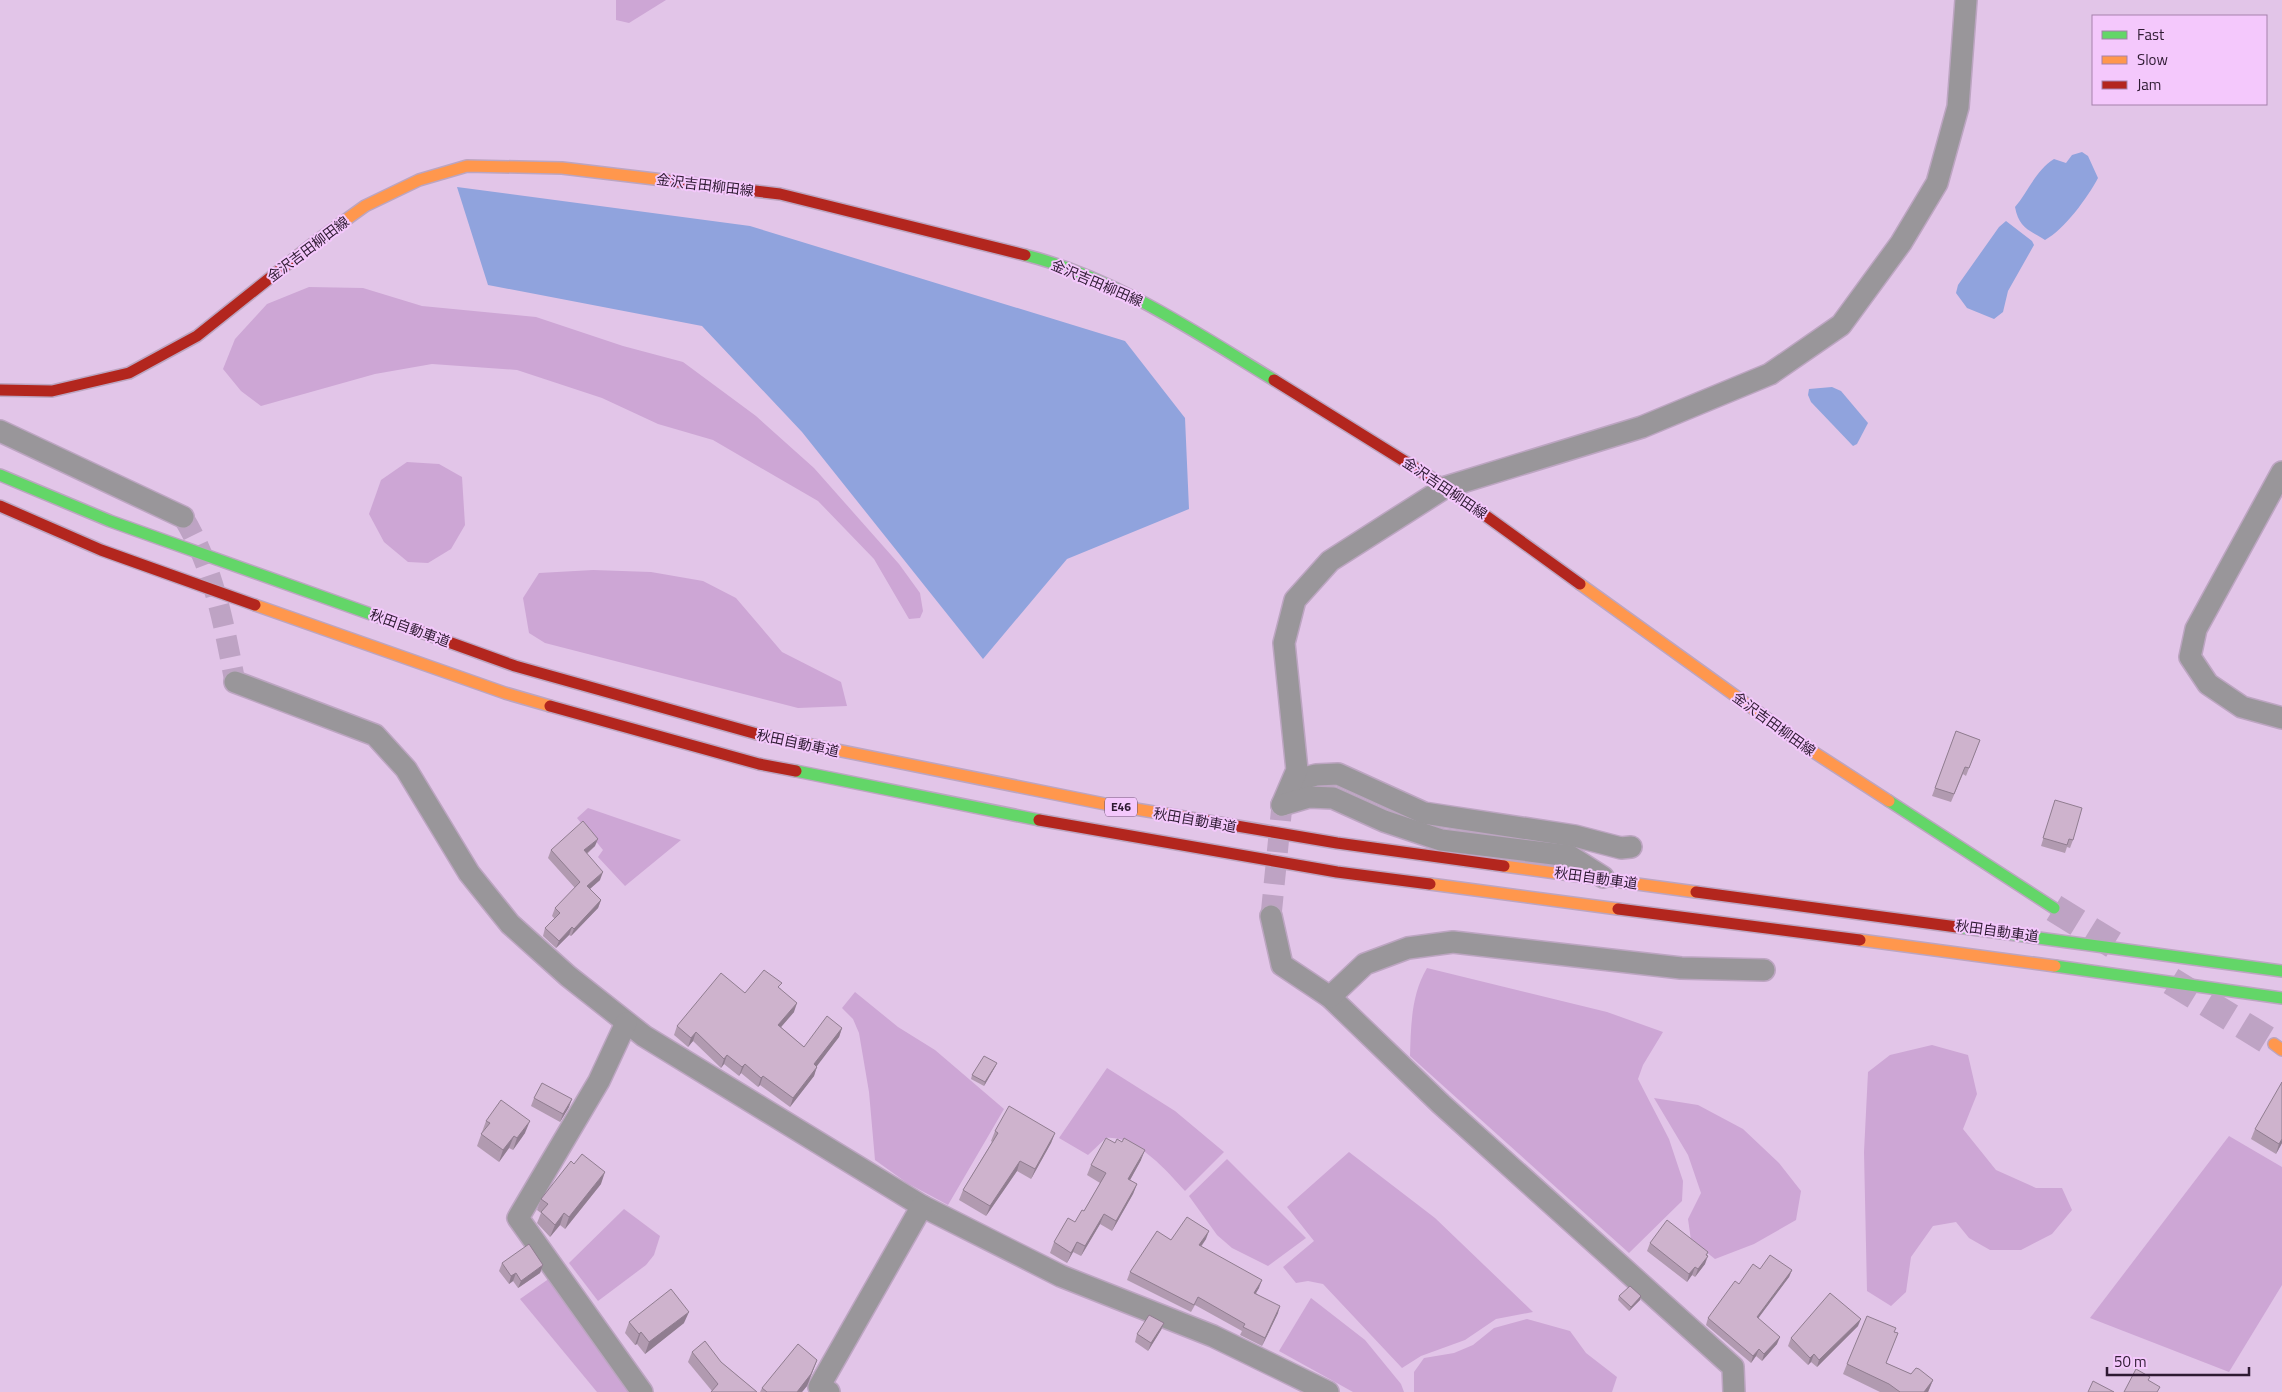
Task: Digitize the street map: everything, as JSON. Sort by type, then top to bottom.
[{"type":"main road","name":"金沢吉田柳田線","points":[[0,390],[52,391],[130,373],[197,336],[308,247],[365,206],[419,180],[467,166],[562,168],[780,194],[1060,264],[1147,304],[1351,426],[1446,488],[1812,751],[2054,908]]},
{"type":"main road","name":"秋田自動車道","points":[[0,475],[110,521],[515,666],[766,737],[1134,809],[1337,844],[2282,971]]},
{"type":"main road","name":"秋田自動車道","points":[[0,506],[101,550],[505,693],[759,764],[1095,832],[1337,872],[2050,965],[2282,998]]},
{"type":"street","points":[[1608,880],[1570,856],[1441,840],[1384,821],[1333,798],[1309,797],[1282,805],[1297,770],[1284,644],[1295,600],[1330,561],[1446,488],[1642,427],[1770,374],[1841,326],[1901,243],[1937,183],[1958,107],[1966,0]]},
{"type":"street","points":[[0,431],[184,518]]},
{"type":"street","points":[[2282,472],[2196,629],[2190,657],[2208,684],[2242,707],[2282,718]]},
{"type":"street","points":[[235,682],[375,735],[406,769],[469,874],[505,918],[568,976],[626,1023],[922,1206],[1062,1276],[1213,1336],[1328,1392]]},
{"type":"street","points":[[1293,782],[1316,775],[1338,774],[1424,813],[1575,836],[1621,848],[1631,847]]},
{"type":"street","points":[[1271,916],[1282,965],[1330,997],[1441,1104],[1733,1367],[1734,1392]]},
{"type":"street","points":[[1330,997],[1365,964],[1408,948],[1452,942],[1681,968],[1764,970]]},
{"type":"street","points":[[626,1023],[600,1081],[518,1218],[642,1392]]},
{"type":"street","points":[[829,1392],[819,1387],[922,1206]]},
{"type":"shaded area","points":[[616,0],[666,0],[629,23],[616,20]]},
{"type":"shaded area","points":[[309,287],[363,288],[422,306],[536,317],[623,346],[683,362],[756,416],[814,468],[899,564],[920,593],[923,611],[920,618],[909,619],[874,559],[818,501],[713,440],[658,424],[602,398],[517,370],[432,364],[375,374],[261,406],[241,391],[223,369],[235,339],[267,304]]},
{"type":"shaded area","points":[[407,462],[439,464],[462,477],[465,525],[451,549],[428,563],[408,562],[384,542],[369,514],[381,480]]},
{"type":"shaded area","points":[[593,570],[651,572],[703,581],[736,598],[782,652],[841,682],[847,706],[798,708],[545,643],[529,633],[523,598],[539,573]]},
{"type":"shaded area","points":[[588,808],[681,840],[625,886],[598,857],[603,850],[577,818]]},
{"type":"shaded area","points":[[1427,968],[1607,1012],[1663,1032],[1643,1065],[1638,1079],[1669,1139],[1683,1181],[1682,1201],[1629,1253],[1410,1056],[1415,1000]]},
{"type":"shaded area","points":[[855,992],[898,1027],[935,1050],[1004,1109],[948,1205],[907,1183],[875,1160],[869,1092],[859,1033],[853,1019],[842,1008]]},
{"type":"shaded area","points":[[1932,1045],[1968,1055],[1977,1094],[1963,1129],[1996,1170],[2036,1188],[2062,1188],[2072,1210],[2052,1234],[2021,1250],[1990,1250],[1969,1238],[1956,1222],[1933,1226],[1911,1257],[1906,1292],[1891,1306],[1867,1291],[1864,1152],[1868,1072],[1890,1055]]},
{"type":"shaded area","points":[[1107,1068],[1175,1111],[1224,1152],[1185,1191],[1150,1156],[1128,1142],[1106,1138],[1088,1155],[1059,1138]]},
{"type":"shaded area","points":[[1654,1098],[1698,1105],[1743,1129],[1779,1163],[1801,1191],[1796,1220],[1754,1244],[1715,1259],[1691,1240],[1688,1219],[1701,1193],[1688,1155]]},
{"type":"shaded area","points":[[2229,1136],[2282,1167],[2282,1285],[2229,1372],[2090,1318]]},
{"type":"shaded area","points":[[1349,1152],[1435,1218],[1533,1312],[1496,1319],[1465,1340],[1421,1356],[1402,1368],[1323,1284],[1308,1281],[1296,1283],[1283,1267],[1314,1241],[1287,1207]]},
{"type":"shaded area","points":[[1227,1159],[1306,1238],[1268,1266],[1232,1248],[1217,1235],[1189,1196]]},
{"type":"shaded area","points":[[624,1209],[660,1236],[654,1255],[646,1265],[598,1301],[569,1263]]},
{"type":"shaded area","points":[[550,1278],[630,1392],[597,1392],[520,1299]]},
{"type":"shaded area","points":[[1311,1298],[1365,1340],[1401,1384],[1404,1392],[1353,1392],[1279,1351]]},
{"type":"shaded area","points":[[1527,1319],[1570,1331],[1586,1353],[1617,1377],[1612,1392],[1414,1392],[1414,1372],[1424,1358],[1454,1353],[1473,1345],[1494,1328]]},
{"type":"water","points":[[2082,152],[2088,156],[2098,178],[2075,212],[2060,229],[2045,240],[2022,224],[2015,207],[2037,175],[2054,159],[2066,163],[2072,155]]},
{"type":"water","points":[[457,187],[750,226],[1125,341],[1185,418],[1189,509],[1067,559],[983,659],[802,432],[702,326],[488,285]]},
{"type":"water","points":[[2006,221],[2032,241],[2034,245],[2008,291],[2003,312],[1994,319],[1967,308],[1956,293],[1958,285],[1999,227]]},
{"type":"water","points":[[1832,387],[1841,391],[1868,423],[1857,444],[1853,446],[1811,402],[1808,395],[1809,389]]},
{"type":"building","points":[[1956,731],[1980,740],[1969,768],[1965,767],[1954,794],[1935,788]]},
{"type":"building","points":[[2055,800],[2082,808],[2073,840],[2069,839],[2067,845],[2043,838]]},
{"type":"building","points":[[583,821],[598,839],[584,850],[603,872],[587,886],[601,900],[574,929],[572,927],[559,941],[545,928],[560,913],[555,908],[580,882],[551,850]]},
{"type":"building","points":[[764,970],[782,983],[778,987],[797,1003],[778,1025],[804,1047],[827,1016],[842,1028],[814,1064],[817,1067],[793,1098],[763,1076],[761,1078],[745,1064],[742,1067],[727,1055],[724,1059],[696,1032],[691,1038],[677,1026],[721,973],[745,993]]},
{"type":"building","points":[[984,1056],[997,1063],[985,1082],[972,1075]]},
{"type":"building","points":[[2282,1082],[2282,1139],[2279,1144],[2255,1129]]},
{"type":"building","points":[[542,1083],[572,1099],[563,1114],[534,1098]]},
{"type":"building","points":[[501,1100],[530,1121],[517,1138],[514,1136],[503,1150],[481,1134],[490,1123],[486,1121]]},
{"type":"building","points":[[1009,1106],[1055,1133],[1035,1169],[1020,1161],[990,1206],[963,1190],[998,1133],[995,1131]]},
{"type":"building","points":[[1106,1138],[1115,1143],[1117,1139],[1122,1142],[1124,1138],[1145,1150],[1128,1179],[1137,1184],[1116,1221],[1104,1214],[1085,1246],[1077,1242],[1071,1253],[1054,1242],[1068,1218],[1075,1222],[1082,1210],[1084,1211],[1106,1173],[1091,1165]]},
{"type":"building","points":[[582,1154],[605,1172],[569,1217],[564,1213],[555,1225],[541,1212],[548,1204],[541,1199],[571,1161],[574,1164]]},
{"type":"building","points":[[1187,1217],[1209,1231],[1199,1245],[1262,1280],[1254,1293],[1280,1306],[1265,1338],[1243,1327],[1245,1324],[1198,1297],[1194,1305],[1130,1272],[1157,1231],[1171,1240]]},
{"type":"building","points":[[1667,1220],[1708,1252],[1706,1255],[1708,1256],[1698,1269],[1695,1267],[1689,1274],[1650,1243]]},
{"type":"building","points":[[529,1244],[543,1265],[521,1281],[516,1273],[511,1276],[502,1263]]},
{"type":"building","points":[[1770,1255],[1792,1270],[1757,1317],[1780,1337],[1764,1354],[1759,1349],[1753,1356],[1708,1318],[1735,1281],[1739,1284],[1753,1264],[1760,1269]]},
{"type":"building","points":[[1630,1286],[1641,1296],[1631,1307],[1619,1296]]},
{"type":"building","points":[[671,1289],[689,1312],[649,1342],[629,1322]]},
{"type":"building","points":[[1830,1293],[1861,1319],[1819,1360],[1814,1354],[1810,1358],[1791,1338]]},
{"type":"building","points":[[1149,1315],[1164,1323],[1151,1343],[1137,1334]]},
{"type":"building","points":[[1867,1316],[1896,1328],[1894,1332],[1898,1333],[1886,1363],[1911,1374],[1916,1368],[1919,1369],[1933,1380],[1924,1392],[1900,1392],[1889,1384],[1847,1364]]},
{"type":"building","points":[[705,1341],[721,1362],[757,1392],[711,1392],[718,1384],[692,1352]]},
{"type":"building","points":[[798,1344],[817,1360],[811,1374],[797,1392],[767,1392],[762,1388]]},
{"type":"building","points":[[2136,1369],[2150,1377],[2148,1380],[2160,1387],[2157,1392],[2124,1392]]},
{"type":"building","points":[[2093,1381],[2114,1392],[2088,1392]]},
{"type":"tunnel","points":[[183,517],[194,536],[210,577],[222,618],[235,682]]},
{"type":"tunnel","points":[[1271,916],[1282,805]]},
{"type":"tunnel","points":[[2054,908],[2122,950]]},
{"type":"tunnel","points":[[2171,981],[2274,1044]]},
{"type":"traffic: fast","points":[[1025,255],[1091,277],[1123,292],[1184,325],[1274,380]]},
{"type":"traffic: fast","points":[[0,475],[110,521],[393,622]]},
{"type":"traffic: fast","points":[[796,771],[1039,820]]},
{"type":"traffic: fast","points":[[1889,801],[2054,908]]},
{"type":"traffic: fast","points":[[1957,927],[2282,971]]},
{"type":"traffic: fast","points":[[2055,966],[2282,998]]},
{"type":"traffic: slow","points":[[315,242],[365,206],[419,180],[467,166],[562,168],[663,180]]},
{"type":"traffic: slow","points":[[1580,584],[1812,751],[1889,801]]},
{"type":"traffic: slow","points":[[255,605],[505,693],[550,706]]},
{"type":"traffic: slow","points":[[757,734],[1105,804],[1184,817]]},
{"type":"traffic: slow","points":[[1504,866],[1696,892]]},
{"type":"traffic: slow","points":[[1430,884],[1618,909]]},
{"type":"traffic: slow","points":[[1860,940],[2055,966]]},
{"type":"traffic: slow","points":[[2274,1044],[2282,1050]]},
{"type":"traffic: jam","points":[[663,180],[780,194],[1025,255]]},
{"type":"traffic: jam","points":[[0,390],[52,391],[129,373],[197,336],[315,242]]},
{"type":"traffic: jam","points":[[1274,380],[1446,487],[1580,584]]},
{"type":"traffic: jam","points":[[0,506],[101,550],[255,605]]},
{"type":"traffic: jam","points":[[393,622],[515,666],[757,734]]},
{"type":"traffic: jam","points":[[550,706],[759,764],[796,771]]},
{"type":"traffic: jam","points":[[1184,817],[1337,843],[1504,866]]},
{"type":"traffic: jam","points":[[1039,820],[1337,872],[1430,884]]},
{"type":"traffic: jam","points":[[1696,892],[1957,927]]},
{"type":"traffic: jam","points":[[1618,909],[1860,940]]}]
